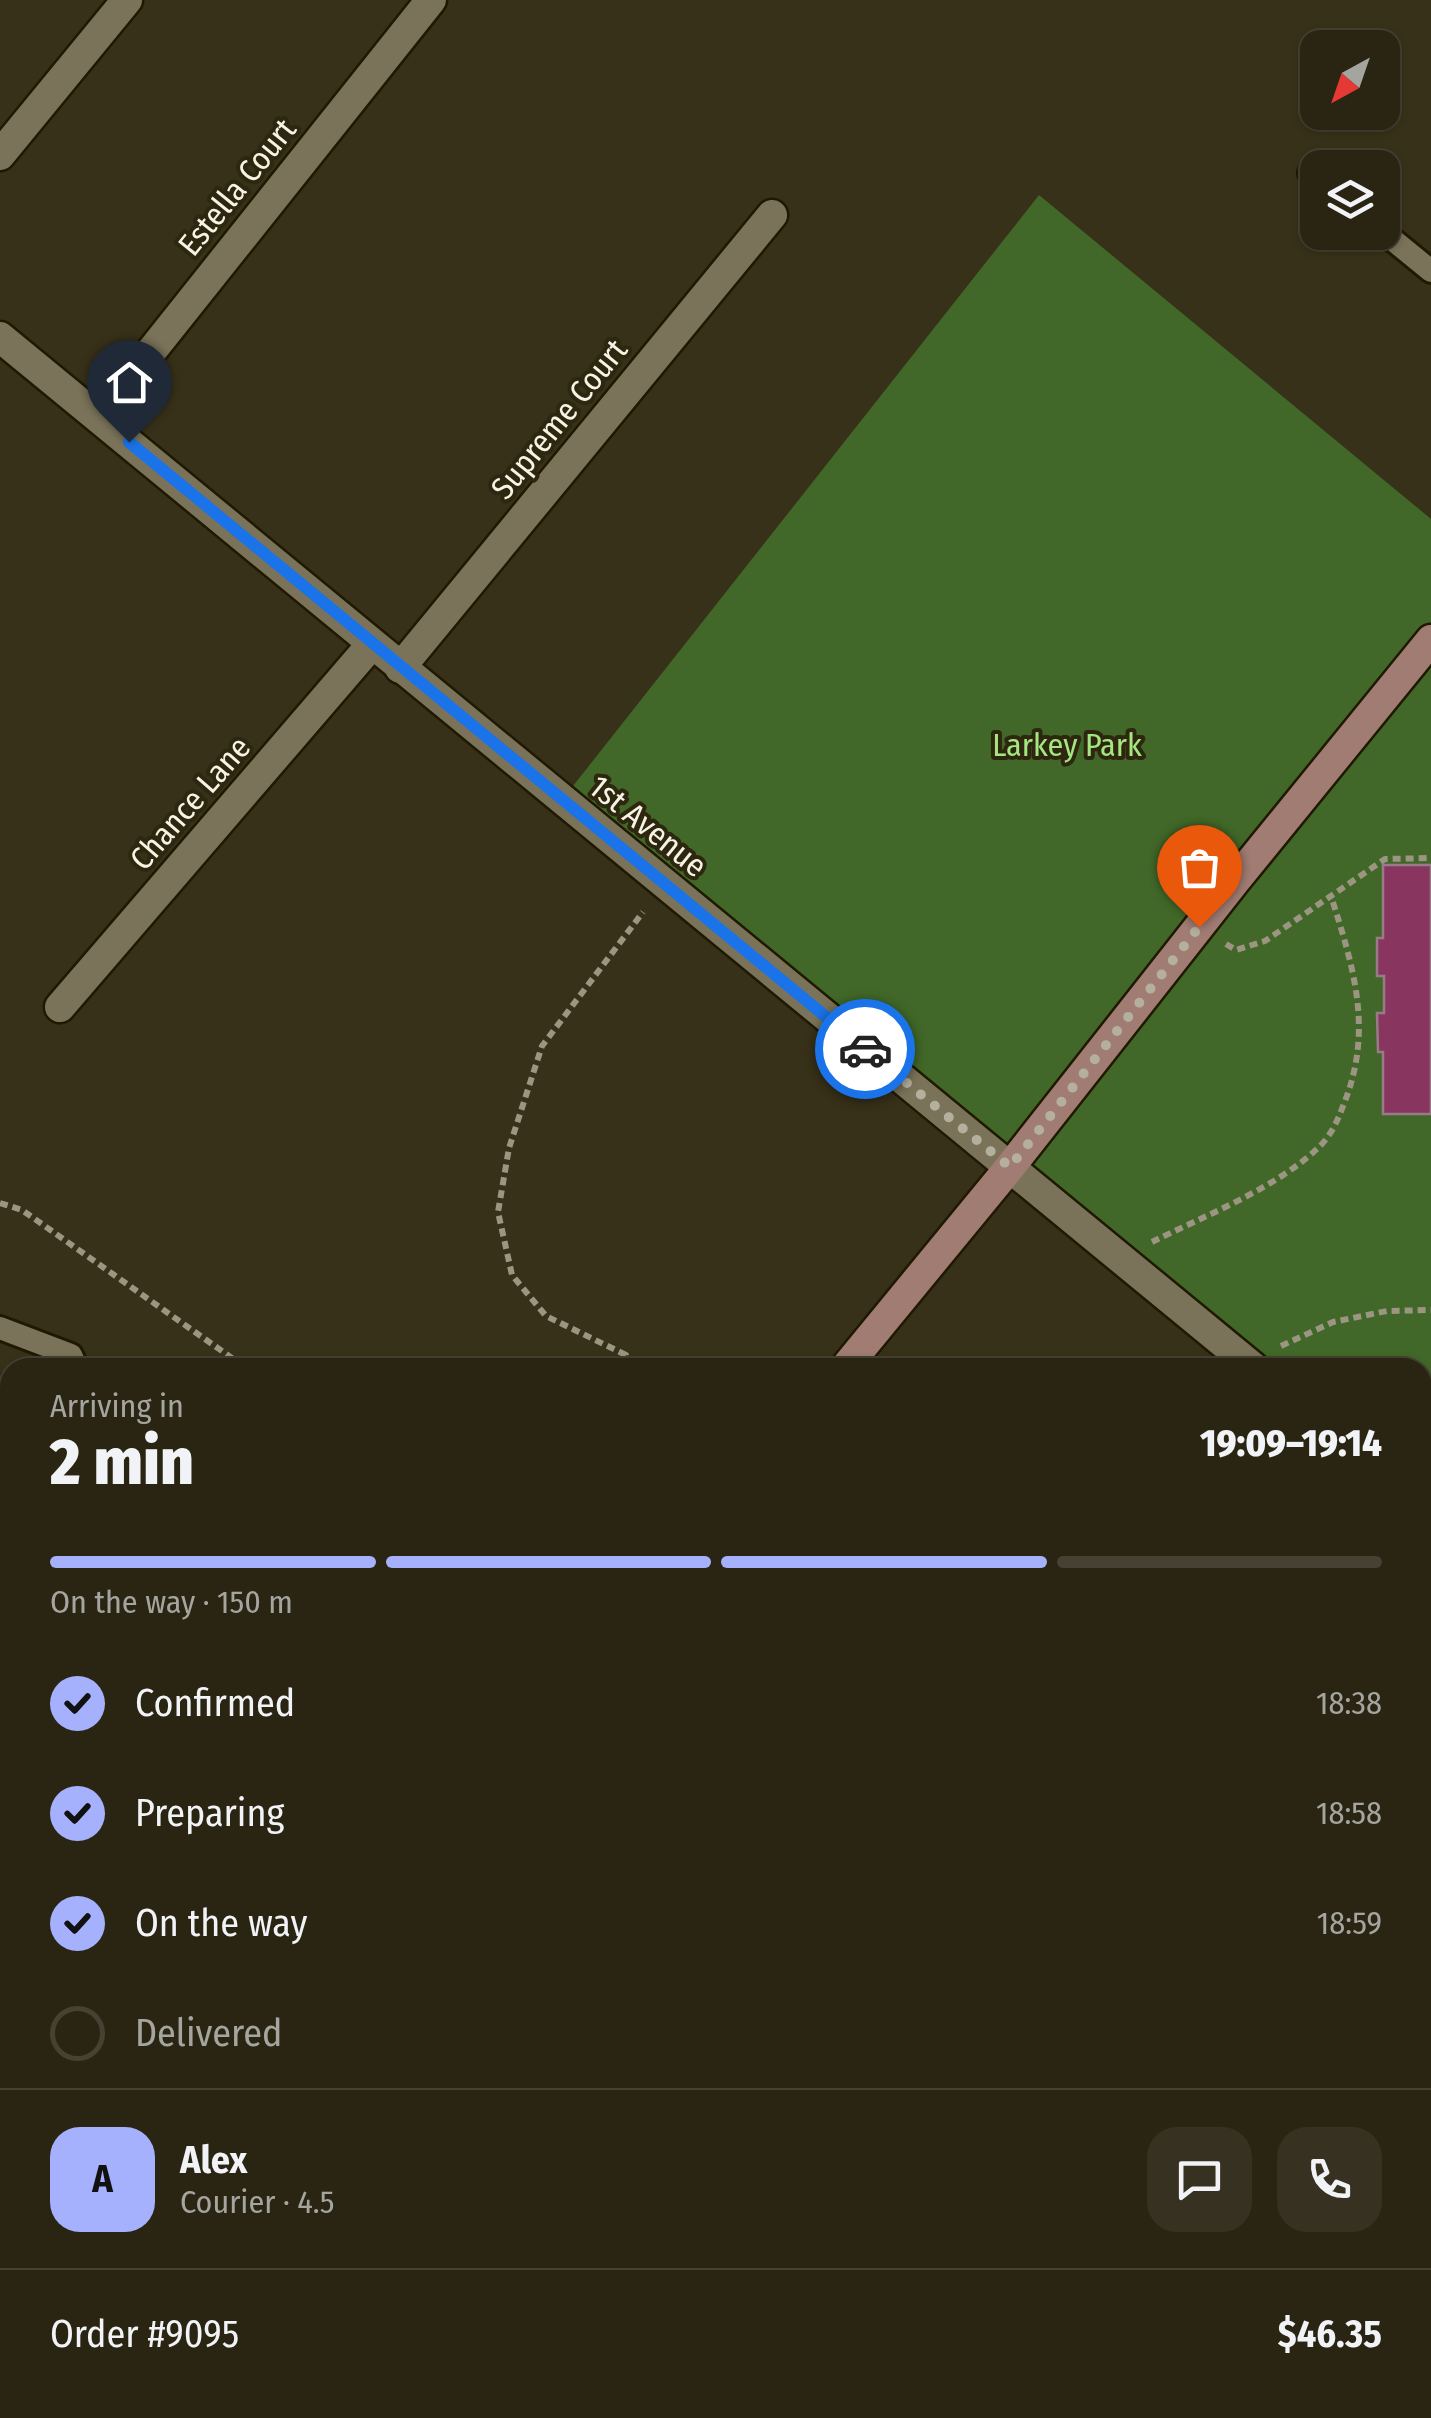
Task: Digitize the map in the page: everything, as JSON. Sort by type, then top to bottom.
[{"type":"street","points":[[0,155],[127,0]]},
{"type":"street","name":"Estella Court","points":[[98,417],[431,0]]},
{"type":"street","name":"Supreme Court","points":[[400,668],[772,215]]},
{"type":"street","name":"1st Avenue","points":[[0,338],[1241,1358]]},
{"type":"street","points":[[853,1358],[1431,640]]},
{"type":"street","name":"Chance Lane","points":[[60,1007],[372,644]]},
{"type":"lane","points":[[1400,246],[1431,270]]},
{"type":"lane","points":[[0,1328],[72,1358]]},
{"type":"path","points":[[1199,927],[1236,950],[1265,942],[1384,859],[1431,858]]},
{"type":"path","points":[[626,1358],[546,1316],[512,1275],[498,1212],[509,1148],[542,1046],[664,884]]},
{"type":"path","points":[[1120,1258],[1258,1189],[1320,1146],[1336,1126],[1356,1074],[1360,1050],[1355,980],[1331,896]]},
{"type":"path","points":[[0,1203],[22,1210],[232,1358]]},
{"type":"path","points":[[1264,1358],[1333,1322],[1387,1311],[1431,1310]]},
{"type":"green space","name":"Larkey Park","points":[[1039,195],[1431,519],[1431,1358],[1243,1358],[562,800]]},
{"type":"building","points":[[1383,865],[1431,865],[1431,1114],[1383,1114],[1383,1052],[1378,1052],[1377,1013],[1384,1013],[1384,976],[1377,976],[1377,938],[1383,938]]},
{"type":"way so far","points":[[865,1049],[1010,1167],[1199,927]]},
{"type":"route","points":[[129,442],[865,1049]]}]
